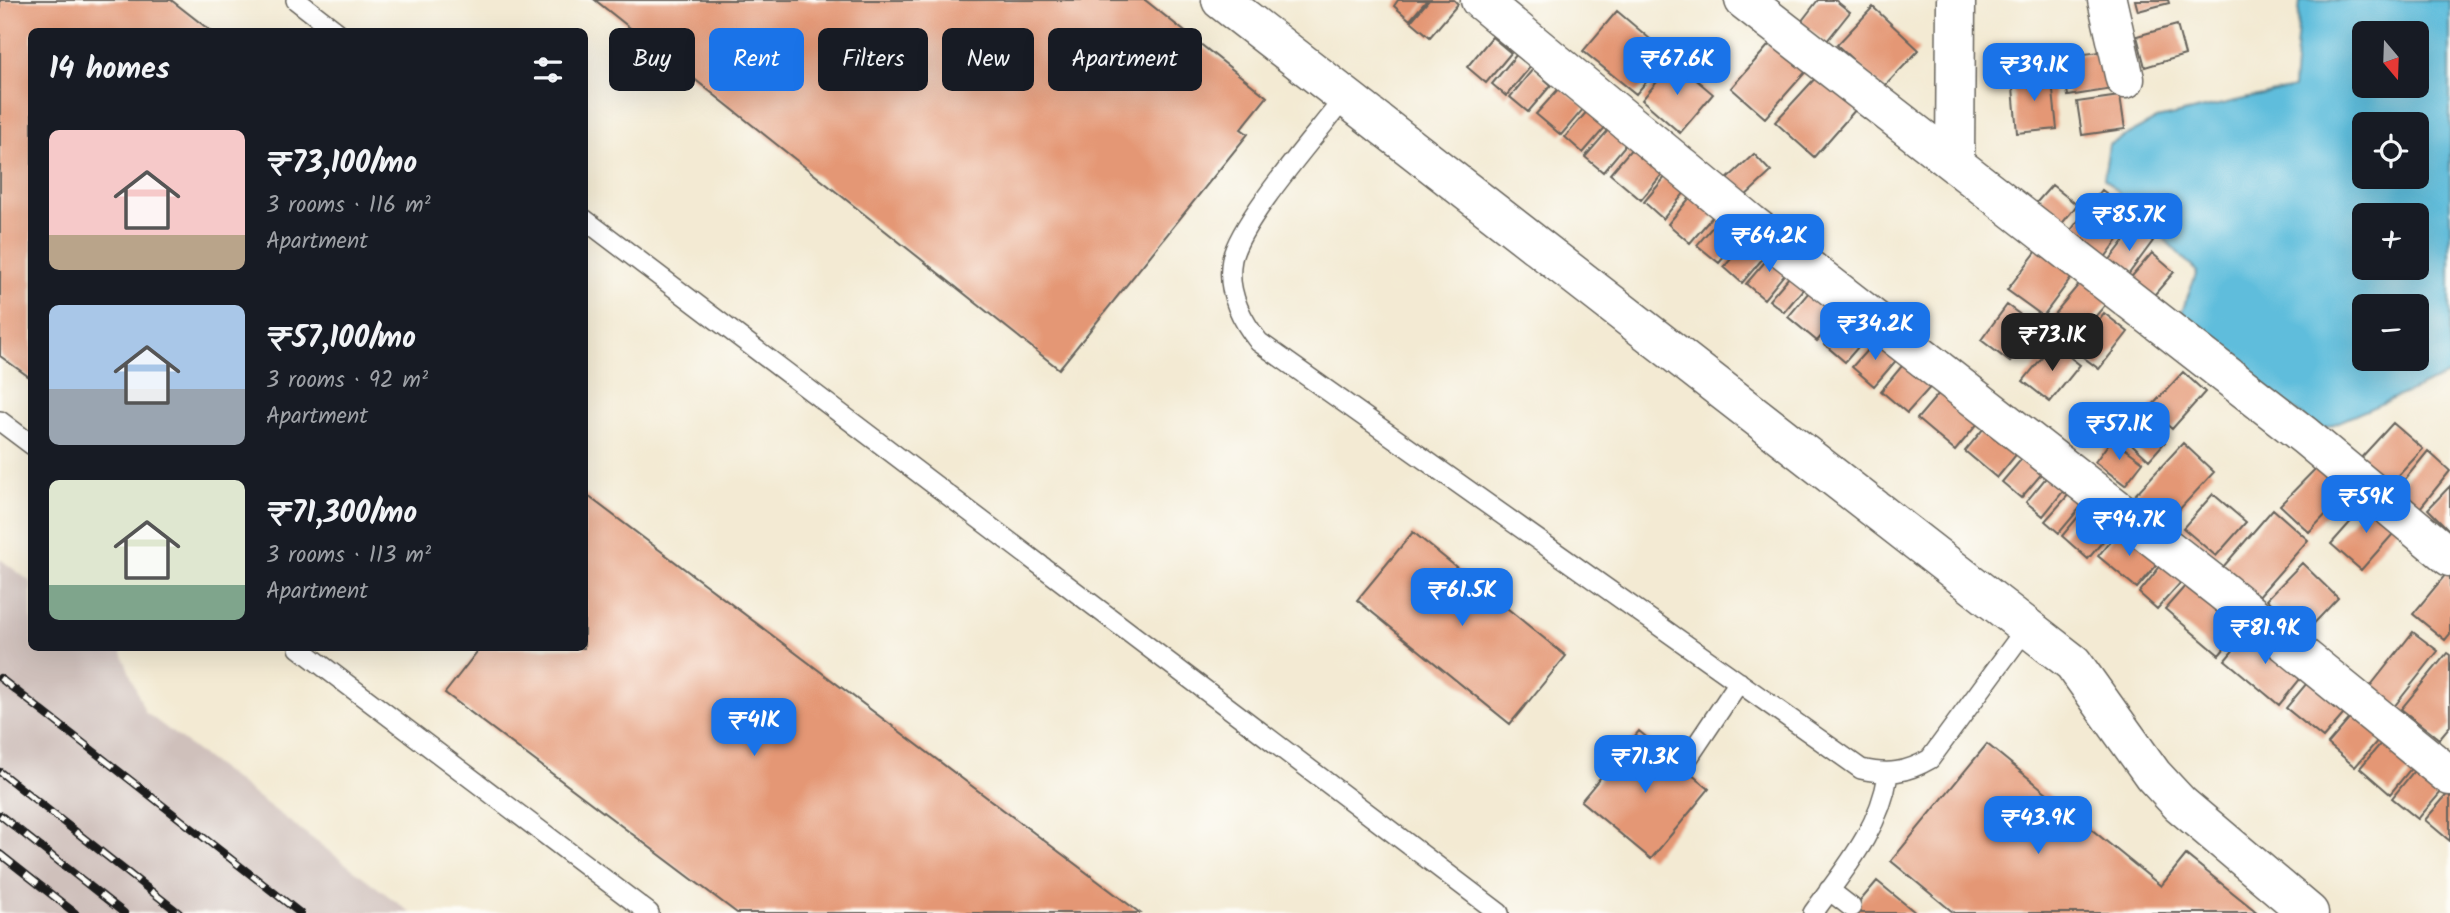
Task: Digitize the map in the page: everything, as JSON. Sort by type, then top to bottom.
[{"type":"street","points":[[1221,0],[2073,663],[2152,775],[2179,804],[2309,913]]},
{"type":"street","points":[[1480,0],[1750,223],[2221,590],[2450,776]]},
{"type":"street","points":[[1744,0],[2305,436],[2450,557]]},
{"type":"street","points":[[1955,163],[1956,0]]},
{"type":"street","points":[[2107,0],[2125,79]]},
{"type":"lane","points":[[296,0],[332,28]]},
{"type":"lane","points":[[1345,97],[1243,231],[1232,259],[1232,292],[1242,320],[1259,342],[1861,769],[1888,775],[1916,768],[1930,759],[2027,627]]},
{"type":"lane","points":[[588,222],[1499,913]]},
{"type":"lane","points":[[0,421],[28,441]]},
{"type":"lane","points":[[303,651],[649,913]]},
{"type":"lane","points":[[1688,758],[1739,682]]},
{"type":"lane","points":[[1813,913],[1868,836],[1884,801],[1888,775]]},
{"type":"lane","points":[[1829,890],[1851,907]]},
{"type":"shaded area","points":[[0,559],[28,580],[28,651],[121,651],[145,712],[411,913],[0,913]]},
{"type":"water","points":[[2300,0],[2450,0],[2450,374],[2320,430],[2179,319],[2197,272],[2104,178],[2109,145],[2157,119],[2293,88]]},
{"type":"building","points":[[0,0],[171,0],[207,28],[28,28],[28,376],[0,356]]},
{"type":"building","points":[[595,0],[1145,0],[1180,28],[1048,28],[1048,91],[1202,91],[1202,45],[1267,97],[1241,129],[1248,134],[1059,369],[709,91],[804,91],[804,28],[709,28],[709,91],[695,80],[695,28],[630,28]]},
{"type":"building","points":[[1398,0],[1427,0],[1410,20],[1394,6]]},
{"type":"building","points":[[1429,0],[1454,0],[1458,4],[1430,37],[1411,21]]},
{"type":"building","points":[[1818,0],[1835,0],[1850,12],[1826,42],[1801,22]]},
{"type":"building","points":[[2135,0],[2168,0],[2169,3],[2138,11]]},
{"type":"building","points":[[1873,7],[1919,50],[1883,88],[1837,45]]},
{"type":"building","points":[[1617,11],[1669,55],[1636,94],[1583,51]]},
{"type":"building","points":[[2177,25],[2185,55],[2145,67],[2137,36]]},
{"type":"building","points":[[1492,37],[1511,53],[1486,83],[1467,67]]},
{"type":"building","points":[[1775,38],[1809,68],[1765,118],[1731,88]]},
{"type":"building","points":[[2107,51],[2113,89],[2068,96],[2062,57]]},
{"type":"building","points":[[1517,54],[1531,66],[1506,96],[1492,84]]},
{"type":"building","points":[[1674,61],[1713,94],[1680,133],[1642,100]]},
{"type":"building","points":[[1533,69],[1551,85],[1528,112],[1510,97]]},
{"type":"building","points":[[2051,72],[2057,129],[2017,133],[2012,76]]},
{"type":"building","points":[[1819,74],[1857,108],[1814,157],[1775,122]]},
{"type":"building","points":[[1560,87],[1585,107],[1561,135],[1536,114]]},
{"type":"building","points":[[2120,96],[2125,129],[2082,135],[2077,102]]},
{"type":"building","points":[[1589,109],[1608,124],[1583,153],[1565,137]]},
{"type":"building","points":[[1610,128],[1628,142],[1603,172],[1585,157]]},
{"type":"building","points":[[1639,140],[1669,166],[1641,200],[1610,174]]},
{"type":"building","points":[[1754,154],[1771,172],[1743,198],[1726,180]]},
{"type":"building","points":[[1672,169],[1691,185],[1663,219],[1644,202]]},
{"type":"building","points":[[2052,185],[2077,205],[2056,231],[2030,210]]},
{"type":"building","points":[[1697,189],[1720,208],[1690,243],[1668,224]]},
{"type":"building","points":[[2102,190],[2136,216],[2103,260],[2068,234]]},
{"type":"building","points":[[1725,212],[1747,230],[1719,263],[1697,245]]},
{"type":"building","points":[[2134,228],[2153,241],[2125,279],[2106,265]]},
{"type":"building","points":[[1752,235],[1770,250],[1742,283],[1724,267]]},
{"type":"building","points":[[2046,239],[2081,265],[2043,316],[2007,290]]},
{"type":"building","points":[[1775,250],[1793,264],[1764,299],[1746,284]]},
{"type":"building","points":[[2152,253],[2174,272],[2149,301],[2127,282]]},
{"type":"building","points":[[1790,276],[1804,288],[1784,312],[1769,300]]},
{"type":"building","points":[[2085,277],[2111,298],[2070,347],[2044,326]]},
{"type":"building","points":[[1814,286],[1843,311],[1817,341],[1788,317]]},
{"type":"building","points":[[2007,305],[2037,327],[2010,362],[1981,340]]},
{"type":"building","points":[[1850,312],[1872,331],[1845,362],[1824,344]]},
{"type":"building","points":[[2104,313],[2128,332],[2099,369],[2075,351]]},
{"type":"building","points":[[1877,339],[1899,357],[1874,386],[1852,367]]},
{"type":"building","points":[[2053,344],[2080,365],[2050,402],[2023,381]]},
{"type":"building","points":[[1907,360],[1934,383],[1907,413],[1881,391]]},
{"type":"building","points":[[2183,372],[2205,392],[2172,429],[2149,409]]},
{"type":"building","points":[[1946,385],[1984,416],[1955,451],[1917,419]]},
{"type":"building","points":[[2128,408],[2165,442],[2149,460],[2112,426]]},
{"type":"building","points":[[1988,423],[2020,450],[1997,478],[1965,451]]},
{"type":"building","points":[[2393,423],[2423,449],[2389,486],[2359,460]]},
{"type":"building","points":[[2112,439],[2143,462],[2125,485],[2095,462]]},
{"type":"building","points":[[2183,443],[2214,472],[2165,525],[2134,496]]},
{"type":"building","points":[[2428,451],[2450,471],[2416,513],[2393,494]]},
{"type":"building","points":[[2025,455],[2044,471],[2021,498],[2002,482]]},
{"type":"building","points":[[2325,459],[2354,485],[2309,532],[2280,505]]},
{"type":"building","points":[[2049,474],[2066,488],[2043,516],[2026,502]]},
{"type":"building","points":[[2450,486],[2450,531],[2428,509]]},
{"type":"building","points":[[2071,492],[2084,503],[2059,533],[2045,521]]},
{"type":"building","points":[[2213,494],[2246,522],[2216,556],[2183,528]]},
{"type":"building","points":[[588,496],[1140,913],[737,913],[445,693],[478,651],[588,651]]},
{"type":"building","points":[[2370,500],[2400,526],[2361,570],[2331,544]]},
{"type":"building","points":[[2088,505],[2114,528],[2088,559],[2062,536]]},
{"type":"building","points":[[2273,509],[2308,540],[2258,597],[2223,567]]},
{"type":"building","points":[[2122,527],[2161,560],[2137,588],[2098,556]]},
{"type":"building","points":[[1413,532],[1566,656],[1510,724],[1357,600]]},
{"type":"building","points":[[2302,563],[2338,598],[2304,634],[2267,599]]},
{"type":"building","points":[[2162,564],[2182,581],[2157,609],[2139,593]]},
{"type":"building","points":[[2450,569],[2450,634],[2445,640],[2413,614]]},
{"type":"building","points":[[2193,577],[2247,622],[2219,655],[2165,609]]},
{"type":"building","points":[[2252,628],[2305,673],[2279,705],[2225,660]]},
{"type":"building","points":[[2413,632],[2438,651],[2393,708],[2368,689]]},
{"type":"building","points":[[2447,653],[2450,655],[2450,726],[2439,739],[2401,709]]},
{"type":"building","points":[[2312,677],[2349,708],[2323,738],[2286,708]]},
{"type":"building","points":[[2358,709],[2385,732],[2355,767],[2328,744]]},
{"type":"building","points":[[1639,731],[1709,789],[1651,859],[1581,801]]},
{"type":"building","points":[[2388,735],[2418,760],[2390,794],[2360,768]]},
{"type":"building","points":[[1987,744],[2161,886],[2186,855],[2258,913],[1954,913],[1891,861]]},
{"type":"building","points":[[2421,762],[2448,784],[2418,819],[2392,798]]},
{"type":"building","points":[[2450,791],[2450,841],[2425,820]]},
{"type":"building","points":[[1877,881],[1916,913],[1850,913]]},
{"type":"railway","points":[[0,678],[300,913]]},
{"type":"railway","points":[[0,772],[179,913]]},
{"type":"railway","points":[[0,815],[124,913]]},
{"type":"railway","points":[[0,854],[75,913]]}]
